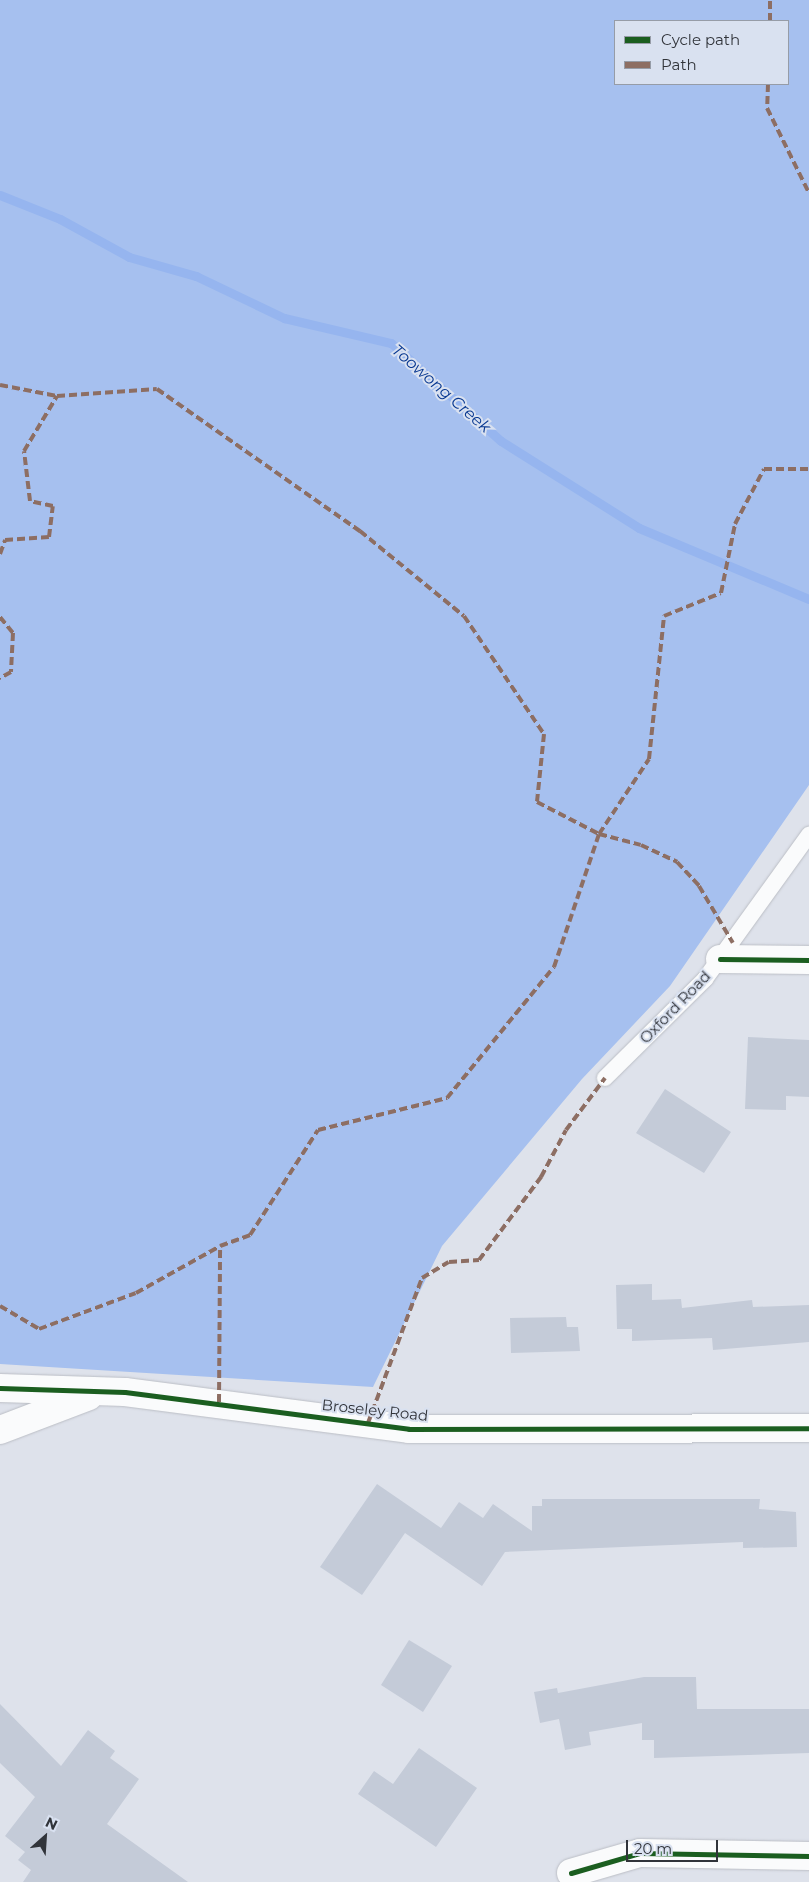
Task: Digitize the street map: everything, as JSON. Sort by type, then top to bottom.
[{"type":"street","points":[[720,959],[809,960]]},
{"type":"street","name":"Broseley Road","points":[[0,1388],[125,1392],[409,1428],[809,1428]]},
{"type":"street","name":"Broseley Road","points":[[0,1430],[76,1400],[125,1392]]},
{"type":"street","points":[[571,1873],[640,1853],[809,1856]]},
{"type":"lane","name":"Oxford Road","points":[[605,1078],[720,959],[809,835]]},
{"type":"shaded area","points":[[0,0],[809,0],[809,785],[670,986],[582,1079],[442,1246],[373,1387],[0,1364]]},
{"type":"building","points":[[748,1037],[809,1040],[809,1097],[786,1096],[786,1110],[745,1109]]},
{"type":"building","points":[[665,1089],[731,1132],[704,1173],[636,1133]]},
{"type":"building","points":[[652,1284],[652,1300],[681,1299],[682,1308],[752,1300],[753,1307],[809,1305],[809,1342],[713,1350],[712,1338],[632,1341],[632,1329],[617,1329],[616,1285]]},
{"type":"building","points":[[566,1317],[567,1327],[578,1327],[580,1351],[511,1353],[510,1318]]},
{"type":"building","points":[[377,1484],[441,1528],[459,1502],[483,1518],[493,1504],[532,1531],[532,1506],[542,1506],[542,1499],[760,1499],[759,1509],[796,1512],[797,1547],[743,1548],[743,1542],[505,1552],[482,1586],[405,1533],[362,1595],[320,1567]]},
{"type":"building","points":[[409,1640],[452,1666],[423,1712],[381,1685]]},
{"type":"building","points":[[644,1677],[696,1677],[697,1709],[809,1709],[809,1753],[654,1758],[654,1740],[642,1740],[642,1723],[589,1732],[591,1745],[565,1750],[559,1719],[540,1723],[534,1692],[557,1688],[558,1693]]},
{"type":"building","points":[[0,1704],[61,1766],[88,1730],[115,1751],[110,1758],[139,1779],[107,1824],[188,1882],[23,1882],[31,1870],[18,1860],[25,1852],[5,1836],[35,1797],[0,1763]]},
{"type":"building","points":[[419,1748],[477,1788],[436,1847],[358,1794],[374,1771],[393,1784]]},
{"type":"waterway","name":"Toowong Creek","points":[[0,195],[60,219],[129,257],[196,276],[284,318],[391,343],[501,441],[639,528],[809,599]]},
{"type":"marked path","points":[[770,0],[770,20]]},
{"type":"marked path","points":[[768,85],[767,108],[809,193]]},
{"type":"marked path","points":[[0,385],[57,396],[157,389],[360,531],[464,616],[544,734],[537,802],[599,834],[641,845],[677,862],[699,886],[733,943]]},
{"type":"marked path","points":[[0,554],[5,540],[49,537],[53,506],[30,501],[24,451],[57,396]]},
{"type":"marked path","points":[[0,1306],[39,1329],[136,1293],[220,1246],[250,1235],[318,1130],[447,1098],[554,967],[599,834],[649,759],[664,616],[721,593],[735,524],[764,469],[809,469]]},
{"type":"marked path","points":[[0,617],[13,633],[11,672],[0,678]]},
{"type":"marked path","points":[[368,1423],[422,1278],[449,1262],[479,1260],[541,1177],[566,1130],[605,1078]]},
{"type":"marked path","points":[[219,1402],[220,1246]]},
{"type":"cycle path","points":[[720,959],[809,960]]},
{"type":"cycle path","points":[[0,1388],[125,1392],[409,1429],[809,1428]]},
{"type":"cycle path","points":[[571,1873],[640,1853],[809,1856]]}]
